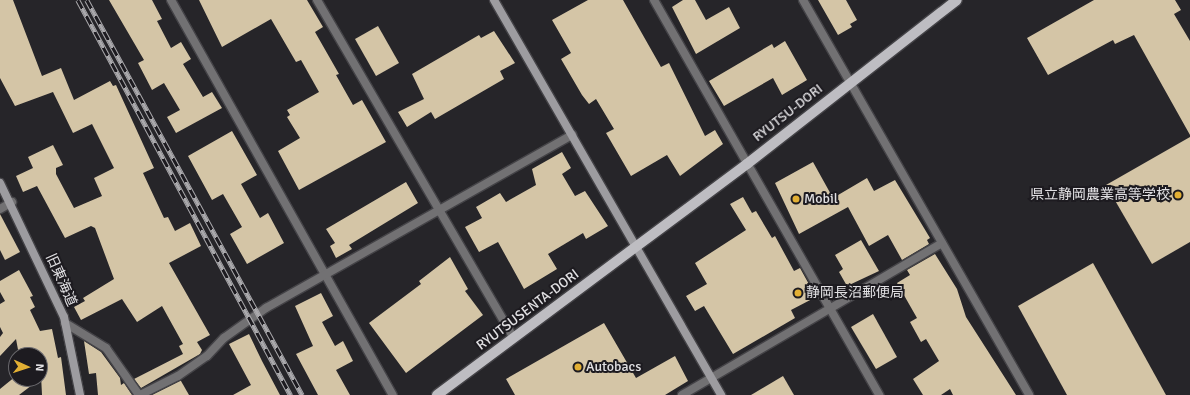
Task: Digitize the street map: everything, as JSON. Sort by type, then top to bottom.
[{"type":"main road","name":"RYUTSU-DORI","points":[[635,247],[746,164],[956,0]]},
{"type":"main road","name":"RYUTSUSENTA-DORI","points":[[437,395],[635,247]]},
{"type":"street","points":[[171,0],[393,395]]},
{"type":"street","points":[[317,0],[514,338]]},
{"type":"street","points":[[494,0],[721,395]]},
{"type":"street","points":[[654,0],[746,164],[879,395]]},
{"type":"street","points":[[803,0],[1029,395]]},
{"type":"street","points":[[65,323],[106,348],[140,395],[202,360],[240,326],[266,308],[325,273],[440,211],[572,135]]},
{"type":"street","name":"旧東海道","points":[[0,183],[12,202],[65,323],[80,395]]},
{"type":"street","points":[[0,209],[12,202]]},
{"type":"street","points":[[682,395],[830,310],[942,243]]},
{"type":"building","points":[[0,0],[13,0],[42,76],[61,68],[74,100],[110,81],[113,86],[116,85],[154,168],[143,173],[164,218],[168,217],[175,231],[190,223],[201,246],[169,263],[210,335],[197,342],[202,350],[200,354],[141,388],[134,379],[183,354],[179,346],[183,344],[162,306],[137,322],[122,299],[81,320],[74,307],[85,301],[83,298],[114,279],[95,228],[91,226],[65,238],[37,186],[23,192],[16,176],[33,168],[28,157],[53,145],[63,165],[56,168],[56,174],[74,208],[102,196],[94,178],[114,168],[92,124],[73,133],[53,92],[15,106],[0,78]]},
{"type":"building","points":[[109,0],[152,0],[162,19],[157,21],[171,48],[181,42],[191,59],[183,64],[203,97],[212,92],[222,108],[176,133],[167,117],[180,110],[164,83],[152,90],[138,63],[144,60]]},
{"type":"building","points":[[199,0],[307,0],[323,27],[315,32],[339,74],[336,75],[353,105],[362,100],[386,142],[299,190],[278,151],[300,138],[287,117],[290,115],[287,110],[319,92],[301,60],[296,62],[271,19],[222,47]]},
{"type":"building","points":[[588,0],[623,0],[661,67],[669,63],[705,136],[715,130],[723,144],[680,176],[667,155],[631,176],[606,133],[614,129],[596,99],[589,104],[582,95],[561,59],[571,53],[552,20]]},
{"type":"building","points":[[683,0],[695,0],[706,20],[729,7],[740,28],[696,54],[672,7]]},
{"type":"building","points":[[818,0],[846,0],[857,20],[850,24],[852,27],[838,35]]},
{"type":"building","points":[[1094,0],[1175,0],[1181,10],[1174,14],[1190,41],[1190,135],[1134,35],[1115,44],[1113,40],[1048,75],[1027,38]]},
{"type":"building","points":[[378,26],[399,63],[376,76],[355,39]]},
{"type":"building","points":[[494,31],[515,63],[500,71],[504,79],[435,119],[431,112],[407,127],[398,112],[424,99],[412,74],[479,35],[481,38]]},
{"type":"building","points":[[785,41],[807,80],[782,95],[773,78],[724,106],[709,81],[772,44],[774,48]]},
{"type":"building","points":[[232,131],[257,175],[241,184],[260,218],[268,213],[284,243],[247,264],[230,234],[242,227],[223,194],[212,200],[188,156]]},
{"type":"building","points":[[1190,137],[1190,242],[1152,264],[1106,185]]},
{"type":"building","points":[[562,152],[571,168],[562,174],[575,196],[585,191],[608,226],[586,239],[583,233],[548,254],[557,269],[524,289],[498,242],[479,252],[465,227],[482,218],[476,207],[500,193],[506,202],[536,185],[532,169]]},
{"type":"building","points":[[813,162],[833,198],[867,178],[874,191],[895,180],[930,238],[927,240],[929,244],[902,260],[888,235],[869,246],[848,207],[799,234],[775,183]]},
{"type":"building","points":[[406,182],[418,203],[349,245],[352,249],[336,258],[330,246],[335,243],[326,229]]},
{"type":"building","points":[[743,197],[752,213],[756,211],[772,238],[775,236],[794,271],[800,268],[816,297],[791,310],[795,318],[733,354],[704,306],[695,311],[686,296],[707,284],[695,263],[746,230],[730,204]]},
{"type":"building","points":[[0,214],[20,252],[5,260],[0,250]]},
{"type":"building","points":[[861,240],[879,271],[847,286],[839,272],[843,269],[835,255]]},
{"type":"building","points":[[935,254],[957,289],[966,317],[1016,395],[953,395],[950,389],[941,395],[923,395],[913,379],[939,361],[926,339],[921,342],[910,322],[917,318],[897,283],[910,275],[907,270]]},
{"type":"building","points":[[450,257],[468,289],[465,291],[483,315],[406,373],[369,323],[421,284],[419,281]]},
{"type":"building","points":[[1093,263],[1166,395],[1067,395],[1018,306]]},
{"type":"building","points":[[19,270],[33,296],[30,297],[35,307],[30,310],[40,331],[52,329],[58,358],[61,357],[66,395],[42,395],[42,387],[48,387],[48,347],[18,347],[16,339],[0,356],[0,337],[3,333],[0,327],[0,304],[5,301],[0,292],[0,281]]},
{"type":"building","points":[[321,293],[333,316],[322,322],[335,346],[343,341],[353,361],[336,370],[350,395],[318,395],[296,354],[313,346],[295,306]]},
{"type":"building","points":[[873,314],[897,357],[876,369],[851,327]]},
{"type":"building","name":"Autobacs","points":[[604,323],[636,378],[675,356],[688,381],[665,395],[515,395],[506,379]]},
{"type":"building","points":[[249,334],[280,395],[233,395],[251,385],[229,344]]},
{"type":"building","points":[[84,341],[101,352],[120,378],[121,385],[124,383],[132,395],[98,395],[96,373],[89,374]]},
{"type":"building","points":[[783,376],[794,395],[751,395]]},
{"type":"building","points":[[180,381],[189,395],[152,395]]},
{"type":"building","points":[[8,382],[8,387],[30,387],[19,395],[0,395],[0,389]]},
{"type":"railway","points":[[78,0],[291,395]]},
{"type":"railway","points":[[87,0],[302,395]]},
{"type":"place","name":"県立静岡農業高等学校","points":[[1178,195]]},
{"type":"place","name":"Mobil","points":[[796,199]]},
{"type":"place","name":"静岡長沼郵便局","points":[[798,293]]},
{"type":"place","name":"Autobacs","points":[[578,367]]}]
